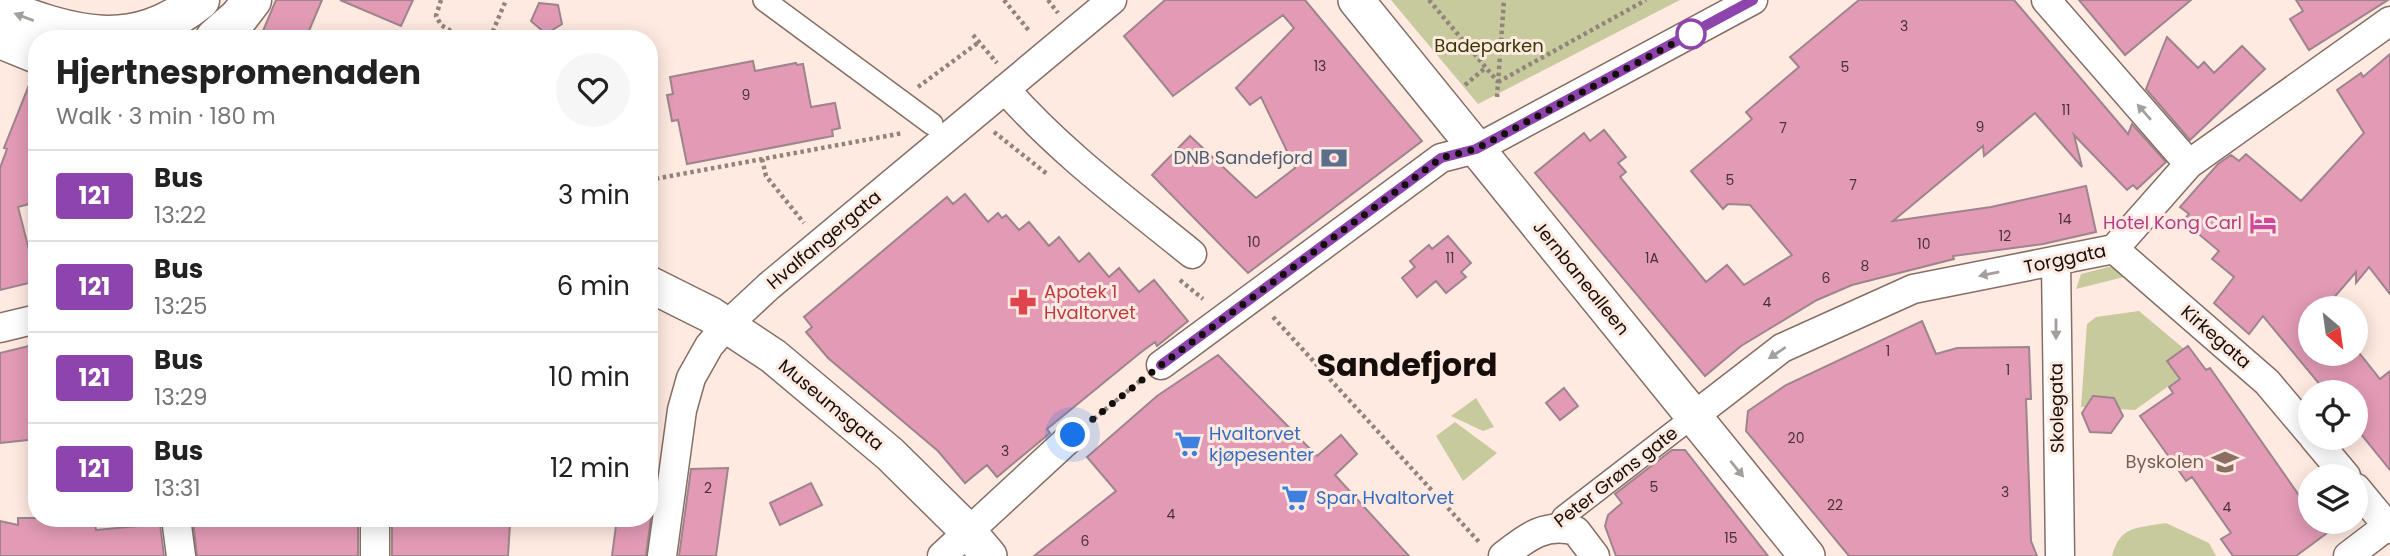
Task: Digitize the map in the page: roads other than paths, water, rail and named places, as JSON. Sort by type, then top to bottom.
[{"type":"main road","points":[[169,30],[200,0]]},
{"type":"main road","points":[[224,30],[252,0]]},
{"type":"main road","points":[[0,8],[60,30]]},
{"type":"main road","points":[[0,39],[28,50]]},
{"type":"street","points":[[764,0],[899,101],[923,127]]},
{"type":"street","name":"Hvalfangergata","points":[[662,556],[688,388],[709,346],[727,325],[769,286],[1003,78],[1112,0]]},
{"type":"street","name":"Jernbanealleen","points":[[1356,0],[1807,556]]},
{"type":"street","points":[[1161,365],[1441,158],[1476,149],[1753,0]]},
{"type":"street","points":[[2046,0],[2189,164]]},
{"type":"street","name":"Torggata","points":[[1694,416],[1782,348],[1913,289],[2114,249],[2189,164],[2390,21]]},
{"type":"street","points":[[1003,78],[1040,127],[1096,179],[1192,254]]},
{"type":"street","name":"Kirkegata","points":[[2114,249],[2267,382],[2298,419]]},
{"type":"street","name":"Skolegata","points":[[2056,261],[2060,556]]},
{"type":"street","name":"Museumsgata","points":[[658,289],[727,325],[773,356],[890,454],[978,543]]},
{"type":"street","points":[[0,328],[28,321]]},
{"type":"street","name":"Peter Grøns gate","points":[[1495,553],[1541,529],[1557,528],[1563,517],[1694,416]]},
{"type":"street","points":[[942,556],[978,543],[1073,435]]},
{"type":"street","points":[[2324,450],[2336,464]]},
{"type":"street","points":[[2348,556],[2389,526],[2368,502]]},
{"type":"street","points":[[177,527],[181,556]]},
{"type":"street","points":[[375,527],[375,556]]},
{"type":"street","points":[[1557,528],[1576,531],[1595,556]]},
{"type":"place","name":"DNB Sandefjord","points":[[1334,158]]},
{"type":"place","name":"Hotel Kong Carl","points":[[2263,223]]},
{"type":"place","name":"Apotek 1 Hvaltorvet","points":[[1023,302]]},
{"type":"place","name":"Hvaltorvet kjøpesenter","points":[[1188,444]]},
{"type":"place","name":"Byskolen","points":[[2225,462]]},
{"type":"place","name":"Spar Hvaltorvet","points":[[1295,498]]},
{"type":"district","name":"Sandefjord","points":[[1407,365]]},
{"type":"park label","name":"Badeparken","points":[[1489,46]]}]
